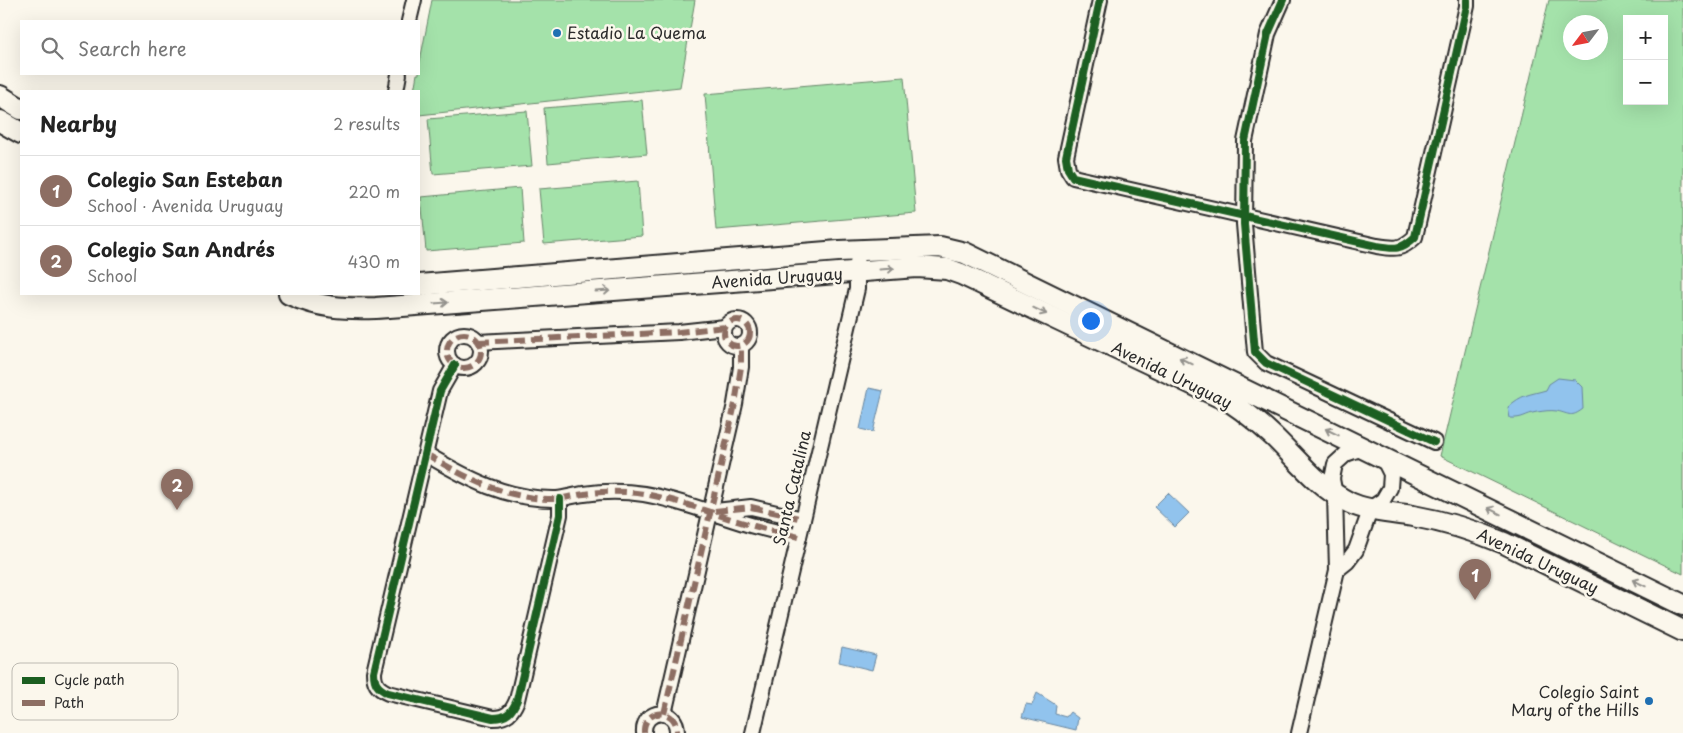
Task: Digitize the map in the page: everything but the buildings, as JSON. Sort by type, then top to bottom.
[{"type":"main road","points":[[0,96],[20,108]]},
{"type":"main road","points":[[0,121],[20,133]]},
{"type":"main road","name":"Avenida Uruguay","points":[[420,285],[856,250],[940,247],[965,253],[1683,605]]},
{"type":"main road","name":"Avenida Uruguay","points":[[292,295],[323,306],[357,301],[932,267],[947,269],[962,274],[1232,403],[1268,431],[1319,482],[1335,495],[1352,504],[1451,523],[1476,531],[1683,632]]},
{"type":"street","points":[[409,20],[414,0]]},
{"type":"street","points":[[1100,0],[1066,157],[1068,168],[1073,177],[1396,249],[1406,245],[1415,237],[1467,0]]},
{"type":"street","points":[[1283,0],[1268,34],[1245,141],[1244,216],[1255,352],[1266,363],[1434,442]]},
{"type":"street","points":[[396,90],[399,75]]},
{"type":"street","name":"Santa Catalina","points":[[754,733],[857,290],[856,250]]},
{"type":"street","points":[[478,342],[679,332],[725,327],[735,320],[744,322],[747,325],[750,337],[748,341],[741,346],[732,346],[724,336],[725,327]]},
{"type":"street","points":[[460,335],[470,335],[478,342],[481,353],[476,363],[466,368],[455,365],[448,356],[448,346],[451,341],[460,335]]},
{"type":"street","points":[[664,714],[735,404],[741,367],[741,346]]},
{"type":"street","points":[[455,365],[440,391],[374,672],[374,680],[377,686],[388,693],[493,718],[501,718],[513,710],[518,700],[560,515],[560,499]]},
{"type":"street","points":[[1299,733],[1337,570],[1335,495],[1332,479],[1335,464],[1346,454],[1360,449],[1375,453],[1385,462],[1391,474],[1390,488],[1383,500],[1371,508],[1356,550],[1347,562],[1337,570]]},
{"type":"street","points":[[426,454],[467,478],[488,487],[522,496],[560,499],[618,491],[672,500],[746,524],[799,537]]},
{"type":"street","points":[[710,511],[751,507],[803,518]]},
{"type":"street","points":[[644,733],[645,724],[652,715],[664,714],[673,718],[676,723],[677,733]]},
{"type":"green space","name":"Estadio La Quema","points":[[432,0],[695,0],[680,87],[420,115],[420,90],[414,90],[417,75],[420,75],[420,61]]},
{"type":"green space","points":[[1549,0],[1683,0],[1683,574],[1440,456]]},
{"type":"green space","points":[[904,77],[916,213],[716,230],[705,94]]},
{"type":"green space","points":[[642,100],[647,154],[548,163],[544,108]]},
{"type":"green space","points":[[527,111],[532,166],[433,174],[428,119]]},
{"type":"green space","points":[[638,181],[642,236],[544,244],[539,189]]},
{"type":"green space","points":[[520,188],[524,243],[426,251],[421,197]]},
{"type":"water","points":[[1558,378],[1575,380],[1582,387],[1583,409],[1573,414],[1547,411],[1510,418],[1508,407],[1517,400],[1546,390],[1549,384]]},
{"type":"water","points":[[869,388],[883,391],[873,432],[860,429]]},
{"type":"water","points":[[1168,493],[1189,513],[1175,527],[1154,507]]},
{"type":"water","points":[[842,647],[876,655],[872,670],[839,662]]},
{"type":"water","points":[[1037,693],[1056,705],[1055,714],[1066,717],[1070,712],[1078,718],[1076,730],[1022,717],[1026,704],[1032,705]]},
{"type":"marked path","points":[[737,320],[746,324],[750,333],[746,342],[737,346],[728,342],[724,333],[728,324],[737,320]]},
{"type":"marked path","points":[[478,342],[679,332],[725,327]]},
{"type":"marked path","points":[[464,334],[476,339],[481,351],[476,363],[464,368],[452,363],[447,351],[452,339],[464,334]]},
{"type":"marked path","points":[[664,714],[735,404],[741,367],[741,346]]},
{"type":"marked path","points":[[426,454],[457,472],[488,486],[521,496],[557,499],[599,492],[644,494],[799,537]]},
{"type":"marked path","points":[[715,511],[751,507],[803,519]]},
{"type":"marked path","points":[[644,733],[648,719],[660,714],[672,718],[676,724],[677,733]]},
{"type":"cycle path","points":[[1100,0],[1066,157],[1068,169],[1073,177],[1377,246],[1393,248],[1402,246],[1415,237],[1467,0]]},
{"type":"cycle path","points":[[1283,0],[1268,34],[1245,141],[1244,224],[1255,352],[1266,363],[1434,442]]},
{"type":"cycle path","points":[[455,365],[440,391],[374,672],[376,682],[381,689],[388,693],[493,718],[502,717],[511,711],[517,700],[560,515],[560,499]]},
{"type":"place","name":"Estadio La Quema","points":[[557,33]]},
{"type":"place","name":"Colegio San Andrés","points":[[177,510]]},
{"type":"place","name":"Colegio San Esteban","points":[[1475,600]]},
{"type":"place","name":"Colegio Saint Mary of the Hills","points":[[1649,701]]}]
